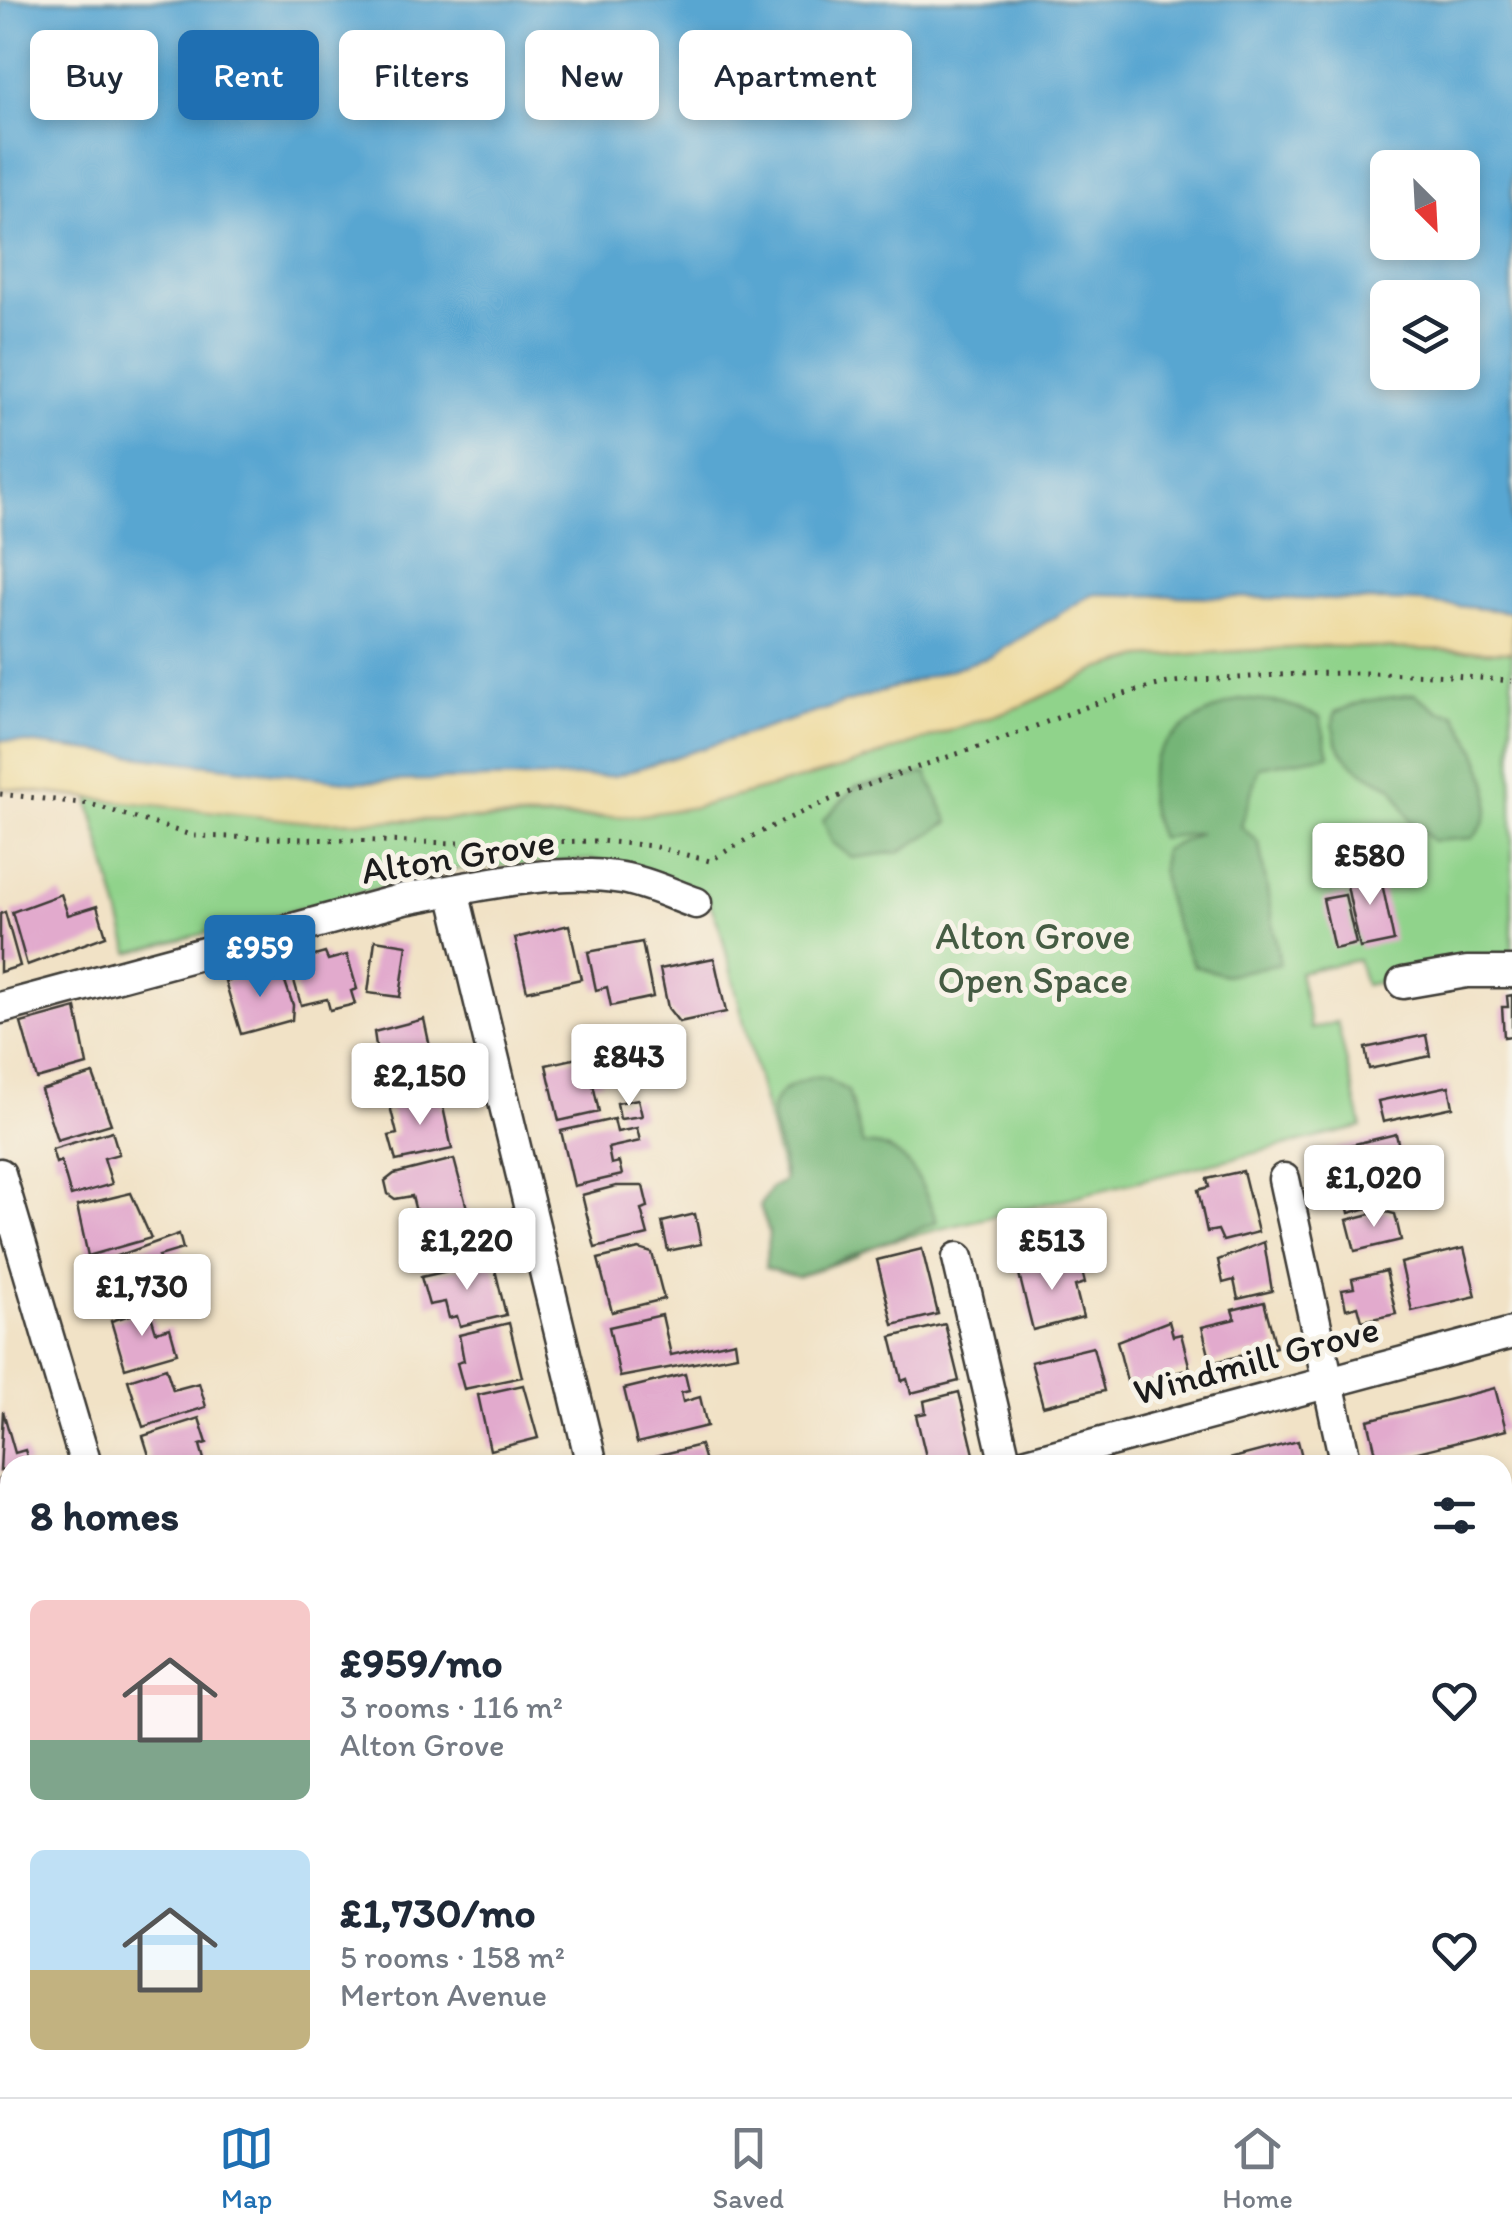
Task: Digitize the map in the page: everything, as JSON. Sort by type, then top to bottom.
[{"type":"street","name":"Alton Grove","points":[[0,1008],[385,904],[453,890],[567,876],[623,878],[696,903]]},
{"type":"street","points":[[453,890],[590,1455]]},
{"type":"street","points":[[1403,983],[1466,972],[1512,972]]},
{"type":"street","points":[[0,1174],[83,1455]]},
{"type":"street","points":[[1284,1179],[1344,1455]]},
{"type":"street","points":[[958,1258],[1004,1455]]},
{"type":"street","name":"Windmill Grove","points":[[1057,1455],[1512,1333]]},
{"type":"path","points":[[0,794],[90,804],[194,836],[454,843],[602,841],[652,846],[710,861],[744,840],[901,769],[981,746],[1104,699],[1166,683],[1281,674],[1414,671],[1512,681]]},
{"type":"green space","name":"Alton Grove Open Space","points":[[1322,646],[1512,652],[1512,972],[1402,978],[1365,985],[1358,960],[1299,972],[1311,1029],[1337,1022],[1362,1127],[870,1246],[858,1256],[797,1277],[765,1268],[769,1232],[760,1206],[771,1188],[784,1181],[720,928],[706,894],[593,860],[448,870],[130,953],[90,804],[91,797],[309,822],[597,818],[696,807],[842,768],[1027,704],[1102,668],[1142,657]]},
{"type":"green space","points":[[1415,694],[1439,711],[1455,714],[1480,760],[1489,792],[1488,808],[1473,838],[1433,841],[1410,821],[1393,787],[1357,767],[1335,738],[1335,712],[1365,701]]},
{"type":"green space","points":[[1240,699],[1283,703],[1320,717],[1329,755],[1259,767],[1241,826],[1259,843],[1280,964],[1225,975],[1194,966],[1170,910],[1163,881],[1163,850],[1200,833],[1160,838],[1148,787],[1161,749],[1175,734],[1215,709]]},
{"type":"green space","points":[[926,773],[949,822],[900,852],[852,858],[832,842],[823,820],[856,787]]},
{"type":"green space","points":[[814,1077],[825,1078],[848,1091],[863,1145],[879,1146],[903,1159],[920,1181],[937,1222],[797,1277],[765,1268],[769,1232],[760,1206],[771,1188],[784,1181],[772,1120],[778,1096]]},
{"type":"sand","points":[[1512,546],[1512,652],[1322,646],[1142,657],[1102,668],[1027,704],[842,768],[696,807],[634,816],[309,822],[0,788],[0,679],[997,572]]},
{"type":"water","points":[[0,0],[1512,0],[1512,612],[1420,602],[1092,594],[990,657],[615,776],[353,782],[0,740]]},
{"type":"building","points":[[1379,869],[1394,941],[1360,948],[1345,876]]},
{"type":"building","points":[[61,894],[68,915],[97,906],[106,936],[27,965],[12,912]]},
{"type":"building","points":[[1345,895],[1356,944],[1334,949],[1323,899]]},
{"type":"building","points":[[5,912],[20,966],[0,972],[0,914]]},
{"type":"building","points":[[569,925],[581,979],[527,991],[515,938]]},
{"type":"building","points":[[375,940],[407,945],[400,997],[368,993]]},
{"type":"building","points":[[642,942],[653,997],[611,1006],[607,987],[596,990],[588,952]]},
{"type":"building","points":[[325,953],[328,960],[347,955],[357,989],[351,991],[355,1004],[330,1010],[327,999],[301,1005],[289,963]]},
{"type":"building","points":[[714,958],[726,1012],[679,1022],[668,1008],[660,969]]},
{"type":"building","points":[[280,967],[293,1005],[292,1020],[241,1034],[225,981]]},
{"type":"building","points":[[1512,995],[1512,1036],[1504,1037],[1502,1007],[1508,1007],[1507,996]]},
{"type":"building","points":[[76,1008],[87,1065],[37,1079],[21,1023]]},
{"type":"building","points":[[424,1019],[436,1075],[382,1088],[374,1032]]},
{"type":"building","points":[[1426,1035],[1430,1056],[1369,1069],[1365,1048]]},
{"type":"building","points":[[596,1054],[602,1082],[593,1084],[599,1112],[559,1121],[546,1065]]},
{"type":"building","points":[[93,1074],[111,1124],[57,1140],[41,1090]]},
{"type":"building","points":[[1449,1086],[1453,1107],[1383,1122],[1378,1101]]},
{"type":"building","points":[[440,1093],[452,1149],[396,1161],[389,1136],[397,1134],[390,1106]]},
{"type":"building","points":[[638,1099],[642,1116],[620,1119],[617,1103]]},
{"type":"building","points":[[614,1119],[617,1132],[637,1128],[640,1141],[608,1148],[611,1164],[619,1162],[622,1175],[574,1186],[561,1131]]},
{"type":"building","points":[[112,1131],[119,1154],[104,1158],[112,1184],[71,1196],[61,1161],[56,1163],[52,1149]]},
{"type":"building","points":[[1396,1134],[1403,1164],[1374,1171],[1375,1176],[1401,1170],[1406,1187],[1380,1193],[1383,1204],[1349,1213],[1334,1149]]},
{"type":"building","points":[[454,1159],[468,1212],[419,1224],[412,1196],[395,1199],[388,1194],[385,1181],[394,1174]]},
{"type":"building","points":[[1243,1171],[1258,1232],[1223,1241],[1218,1230],[1207,1232],[1198,1190],[1209,1187],[1207,1179]]},
{"type":"building","points":[[616,1186],[643,1186],[648,1207],[641,1209],[648,1235],[595,1248],[582,1195]]},
{"type":"building","points":[[131,1193],[151,1238],[88,1256],[77,1206]]},
{"type":"building","points":[[1382,1211],[1395,1214],[1401,1240],[1355,1251],[1347,1220]]},
{"type":"building","points":[[695,1214],[701,1244],[668,1251],[662,1222]]},
{"type":"building","points":[[1078,1214],[1084,1235],[1071,1239],[1073,1245],[1020,1259],[1013,1231]]},
{"type":"building","points":[[481,1221],[493,1254],[440,1266],[433,1235]]},
{"type":"building","points":[[179,1234],[183,1249],[159,1256],[163,1268],[177,1263],[185,1287],[111,1310],[98,1263]]},
{"type":"building","points":[[1264,1242],[1272,1291],[1238,1299],[1234,1280],[1223,1283],[1218,1260]]},
{"type":"building","points":[[1464,1248],[1476,1296],[1412,1311],[1401,1263]]},
{"type":"building","points":[[639,1249],[652,1253],[664,1299],[612,1312],[598,1259]]},
{"type":"building","points":[[922,1249],[938,1314],[893,1325],[877,1260]]},
{"type":"building","points":[[1068,1257],[1071,1269],[1081,1267],[1085,1283],[1075,1286],[1083,1317],[1033,1330],[1018,1270]]},
{"type":"building","points":[[493,1261],[506,1315],[460,1326],[457,1316],[449,1318],[445,1302],[429,1305],[421,1277]]},
{"type":"building","points":[[1386,1271],[1396,1314],[1362,1321],[1358,1306],[1346,1309],[1342,1290],[1354,1288],[1352,1279]]},
{"type":"building","points":[[1264,1302],[1276,1347],[1211,1363],[1202,1327],[1235,1319],[1232,1310]]},
{"type":"building","points":[[149,1309],[156,1332],[170,1328],[177,1353],[125,1368],[111,1321]]},
{"type":"building","points":[[662,1315],[671,1355],[735,1341],[737,1355],[620,1377],[609,1327]]},
{"type":"building","points":[[1169,1321],[1173,1336],[1181,1334],[1190,1369],[1128,1385],[1117,1341]]},
{"type":"building","points":[[509,1323],[522,1377],[464,1389],[457,1363],[464,1361],[459,1335]]},
{"type":"building","points":[[945,1324],[959,1381],[911,1393],[907,1379],[902,1381],[891,1337]]},
{"type":"building","points":[[1093,1347],[1104,1391],[1043,1406],[1031,1362]]},
{"type":"building","points":[[166,1368],[173,1390],[199,1383],[206,1407],[143,1427],[128,1380]]},
{"type":"building","points":[[685,1374],[689,1391],[681,1393],[683,1402],[700,1397],[707,1426],[637,1443],[624,1389]]},
{"type":"building","points":[[523,1385],[538,1438],[490,1450],[478,1395]]},
{"type":"building","points":[[1495,1388],[1506,1430],[1406,1455],[1376,1455],[1368,1420]]},
{"type":"building","points":[[959,1392],[974,1454],[926,1455],[916,1415],[926,1413],[924,1401]]},
{"type":"building","points":[[3,1411],[15,1453],[25,1450],[27,1455],[1,1455]]},
{"type":"building","points":[[199,1418],[207,1443],[200,1445],[203,1455],[149,1455],[143,1436]]},
{"type":"building","points":[[1298,1441],[1302,1455],[1244,1455]]},
{"type":"building","points":[[700,1445],[703,1455],[660,1455]]}]
